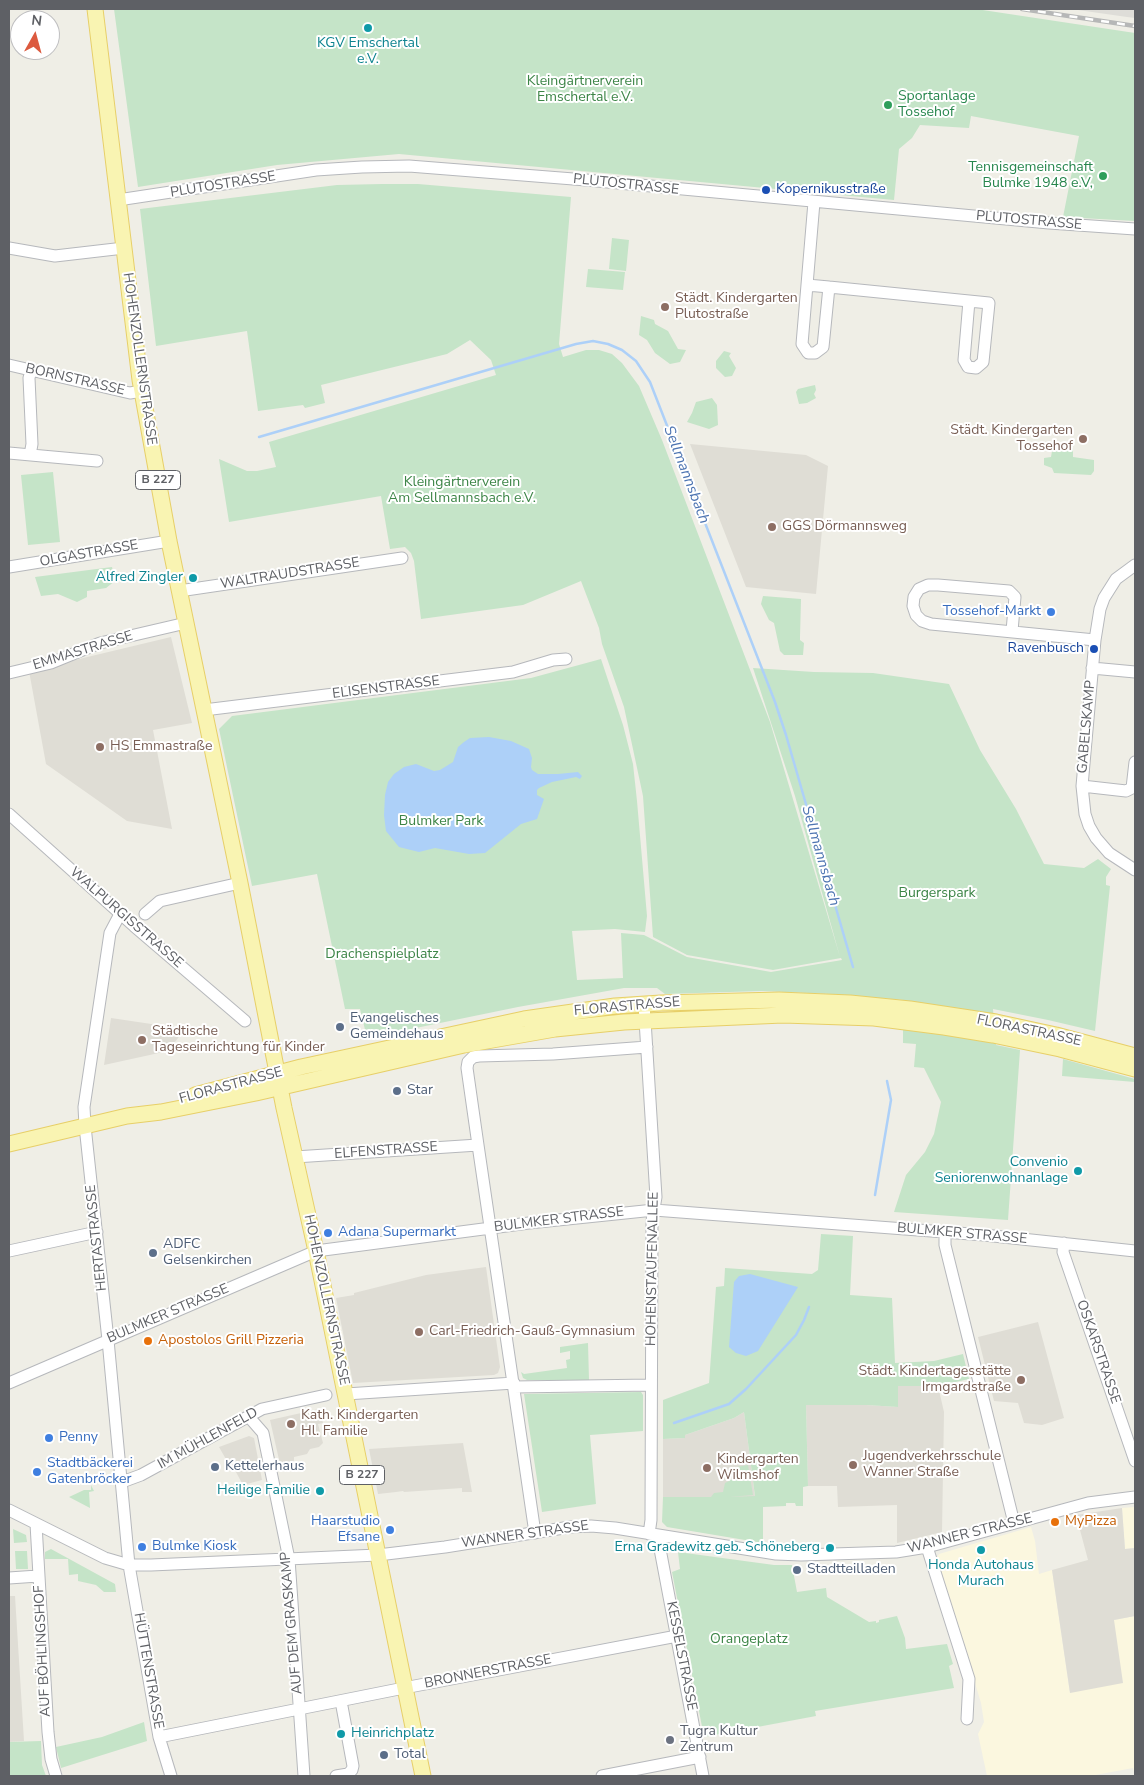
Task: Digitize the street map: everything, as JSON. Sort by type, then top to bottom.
[{"type":"main road","name":"HOHENZOLLERNSTRASSE","points":[[94,9],[142,391],[169,541],[279,1080],[346,1394],[423,1776]]},
{"type":"main road","name":"FLORASTRASSE","points":[[279,1080],[393,1046],[524,1019],[566,1012],[644,1004],[728,1000],[787,1000],[910,1009],[996,1022],[1056,1035],[1135,1056]]},
{"type":"main road","name":"FLORASTRASSE","points":[[9,1144],[126,1116],[148,1107],[279,1080],[555,1029],[645,1021],[783,1014],[874,1018],[944,1026],[994,1035],[1135,1069]]},
{"type":"street","name":"PLUTOSTRASSE","points":[[118,200],[316,170],[409,166],[1135,229]]},
{"type":"street","points":[[814,202],[802,344],[808,353],[815,353],[823,347],[829,287]]},
{"type":"street","points":[[9,260],[10,248],[55,256],[124,248]]},
{"type":"street","points":[[808,285],[829,287],[969,301],[989,303],[983,362],[976,368],[968,367],[964,360],[969,301]]},
{"type":"street","name":"BORNSTRASSE","points":[[9,365],[130,393],[142,391]]},
{"type":"street","points":[[30,455],[32,444],[29,378],[31,370]]},
{"type":"street","points":[[9,453],[97,462]]},
{"type":"street","name":"OLGASTRASSE","points":[[9,567],[169,541]]},
{"type":"street","name":"WALTRAUDSTRASSE","points":[[179,591],[402,558]]},
{"type":"street","name":"GABELSKAMP","points":[[1135,565],[1116,580],[1104,598],[1100,609],[1092,668],[1082,786],[1085,814],[1096,838],[1109,853],[1135,870]]},
{"type":"street","points":[[1012,632],[1015,597],[1009,591],[933,585],[919,589],[914,597],[913,606],[916,615],[922,621],[931,624],[1012,632],[1095,640]]},
{"type":"street","name":"EMMASTRASSE","points":[[9,673],[51,663],[100,643],[186,622]]},
{"type":"street","name":"ELISENSTRASSE","points":[[204,710],[513,672],[553,660],[566,660]]},
{"type":"street","name":"GABELSKAMP","points":[[1092,668],[1135,672]]},
{"type":"street","name":"GABELSKAMP","points":[[1082,786],[1126,791],[1132,788],[1135,762]]},
{"type":"street","name":"WALPURGISSTRASSE","points":[[9,814],[120,914],[245,1021]]},
{"type":"street","points":[[145,914],[155,903],[164,899],[240,883]]},
{"type":"street","name":"HERTASTRASSE","points":[[120,914],[110,933],[84,1107],[129,1565]]},
{"type":"street","name":"HOHENSTAUFENALLEE","points":[[644,1004],[656,1197],[654,1210],[651,1386],[651,1520],[655,1535]]},
{"type":"street","points":[[535,1533],[467,1068],[470,1059],[479,1056],[553,1054],[646,1047]]},
{"type":"street","name":"ELFENSTRASSE","points":[[295,1157],[478,1145]]},
{"type":"street","name":"BULMKER STRASSE","points":[[9,1383],[316,1251],[490,1228],[654,1210],[945,1232],[1135,1251]]},
{"type":"street","points":[[9,1251],[97,1232]]},
{"type":"street","points":[[945,1232],[945,1245],[1014,1524]]},
{"type":"street","name":"OSKARSTRASSE","points":[[1064,1243],[1064,1252],[1135,1461]]},
{"type":"street","points":[[346,1394],[514,1385],[651,1386]]},
{"type":"street","name":"IM MÜHLENFELD","points":[[122,1482],[142,1475],[262,1409],[326,1395]]},
{"type":"street","name":"AUF DEM GRASKAMP","points":[[249,1417],[263,1433],[289,1559],[304,1776]]},
{"type":"street","name":"WANNER STRASSE","points":[[9,1510],[99,1556],[129,1565],[378,1555],[570,1527],[591,1526],[750,1550],[801,1555],[896,1552],[927,1547],[1088,1503],[1135,1497]]},
{"type":"street","name":"AUF BÖHLINGSHOF","points":[[36,1524],[48,1732],[51,1759],[56,1776]]},
{"type":"street","name":"KESSELSTRASSE","points":[[655,1535],[660,1549],[704,1776]]},
{"type":"street","points":[[927,1547],[969,1679],[967,1719]]},
{"type":"street","name":"HÜTTENSTRASSE","points":[[129,1565],[159,1737],[171,1776]]},
{"type":"street","points":[[9,1578],[38,1576]]},
{"type":"street","name":"BRONNERSTRASSE","points":[[159,1737],[677,1636]]},
{"type":"street","points":[[336,1776],[348,1774],[353,1766],[341,1701]]},
{"type":"street","points":[[602,1776],[700,1758]]},
{"type":"shaded area","points":[[1071,9],[1135,9],[1135,18],[1127,17]]},
{"type":"shaded area","name":"GGS Dörmannsweg","points":[[690,444],[806,455],[828,466],[816,594],[746,587]]},
{"type":"shaded area","name":"HS Emmastraße","points":[[171,637],[192,723],[153,730],[172,829],[127,821],[46,764],[29,671]]},
{"type":"shaded area","name":"Städtische Tageseinrichtung für Kinder","points":[[111,1018],[185,1029],[168,1051],[104,1065]]},
{"type":"shaded area","name":"Carl-Friedrich-Gauß-Gymnasium","points":[[486,1267],[500,1367],[498,1373],[494,1375],[353,1383],[336,1298],[354,1295],[354,1293],[426,1275]]},
{"type":"shaded area","name":"Städt. Kindertagesstätte Irmgardstraße","points":[[1038,1322],[1064,1418],[1042,1425],[1024,1423],[1018,1403],[994,1401],[978,1337]]},
{"type":"shaded area","points":[[898,1386],[938,1386],[944,1412],[942,1532],[897,1543],[897,1505],[838,1507],[837,1486],[808,1486],[806,1405],[898,1407]]},
{"type":"shaded area","points":[[319,1409],[323,1423],[318,1424],[323,1443],[319,1447],[310,1449],[307,1454],[294,1457],[294,1461],[280,1464],[270,1420]]},
{"type":"shaded area","name":"Kindergarten Wilmshof","points":[[744,1412],[755,1497],[663,1497],[663,1439],[685,1438],[685,1435],[734,1418]]},
{"type":"shaded area","points":[[249,1436],[254,1438],[262,1480],[243,1485],[230,1461],[227,1461],[219,1447]]},
{"type":"shaded area","points":[[463,1443],[472,1492],[462,1492],[462,1488],[378,1494],[369,1449]]},
{"type":"shaded area","points":[[1135,1507],[1135,1548],[1125,1549],[1122,1508]]},
{"type":"shaded area","points":[[1122,1508],[1125,1549],[1135,1548],[1135,1616],[1114,1620],[1123,1683],[1070,1693],[1052,1570],[1088,1560],[1076,1515]]},
{"type":"shaded area","points":[[1031,1527],[1035,1541],[1039,1574],[1052,1570],[1070,1693],[1114,1620],[1135,1616],[1135,1776],[1133,1768],[1090,1776],[987,1776],[978,1734],[984,1722],[981,1703],[937,1557],[939,1554]]},
{"type":"shaded area","points":[[9,1596],[15,1596],[24,1741],[9,1742]]},
{"type":"green space","name":"Kleingärtnerverein Emschertal e.V.","points":[[114,9],[976,9],[1135,33],[1135,221],[1063,217],[1079,136],[971,116],[969,128],[920,125],[912,138],[899,149],[894,200],[399,154],[277,165],[138,187]]},
{"type":"green space","points":[[418,184],[571,197],[559,344],[563,357],[586,350],[599,350],[612,354],[622,363],[639,386],[662,440],[770,722],[840,957],[795,796],[753,668],[873,673],[949,684],[980,750],[1016,809],[1044,864],[1084,868],[1098,859],[1111,869],[1106,877],[1106,885],[1110,886],[1095,1031],[993,1009],[996,1045],[1020,1050],[1008,1220],[894,1212],[906,1175],[925,1152],[934,1134],[941,1102],[924,1068],[914,1067],[916,1044],[903,1043],[903,1000],[762,991],[665,994],[657,988],[624,988],[518,1007],[367,1038],[360,1009],[345,1009],[317,874],[252,886],[219,729],[232,716],[531,678],[601,659],[623,725],[633,764],[647,916],[645,932],[615,929],[572,931],[577,980],[623,978],[621,933],[644,935],[687,957],[771,972],[842,960],[841,958],[773,970],[687,955],[653,937],[643,796],[624,707],[602,644],[599,628],[581,581],[523,605],[421,619],[414,561],[411,553],[405,547],[390,549],[381,496],[229,522],[219,459],[247,471],[276,467],[269,442],[496,375],[491,360],[470,340],[447,354],[321,385],[325,403],[305,408],[303,405],[258,411],[247,331],[156,346],[140,209],[337,185]]},
{"type":"green space","points":[[612,238],[629,240],[626,271],[609,269]]},
{"type":"green space","points":[[588,269],[625,272],[623,290],[586,287]]},
{"type":"green space","points":[[641,316],[654,320],[655,324],[668,331],[678,349],[686,350],[680,362],[670,364],[655,353],[647,340],[639,335]]},
{"type":"green space","points":[[724,351],[731,353],[729,356],[736,368],[732,376],[725,377],[716,368],[716,361]]},
{"type":"green space","points":[[815,385],[816,390],[814,394],[816,398],[807,403],[799,404],[796,392],[798,389]]},
{"type":"green space","points":[[712,398],[717,405],[718,425],[709,429],[687,422],[696,402]]},
{"type":"green space","points":[[1053,445],[1073,448],[1073,457],[1094,460],[1094,471],[1091,475],[1054,473],[1052,468],[1044,465],[1044,458],[1051,457]]},
{"type":"green space","points":[[53,472],[60,542],[28,545],[21,475]]},
{"type":"green space","points":[[112,567],[115,581],[106,588],[87,591],[87,597],[77,602],[58,594],[41,596],[35,577]]},
{"type":"green space","points":[[763,596],[801,599],[800,640],[804,643],[803,655],[784,655],[780,651],[774,623],[769,620],[761,604]]},
{"type":"green space","points":[[1063,1059],[1135,1079],[1135,1082],[1062,1076]]},
{"type":"green space","points":[[821,1234],[853,1236],[850,1295],[892,1298],[895,1363],[934,1361],[963,1354],[969,1379],[938,1386],[898,1386],[898,1407],[806,1405],[808,1486],[803,1487],[803,1506],[796,1506],[795,1503],[786,1503],[786,1506],[763,1507],[763,1543],[667,1527],[662,1522],[663,1497],[711,1497],[714,1493],[723,1492],[725,1483],[737,1477],[737,1467],[748,1465],[753,1495],[729,1497],[755,1496],[744,1412],[734,1418],[685,1435],[685,1438],[663,1439],[663,1400],[709,1383],[716,1287],[724,1286],[725,1268],[812,1274],[818,1270]]},
{"type":"green space","points":[[588,1343],[589,1380],[527,1380],[523,1378],[521,1372],[524,1374],[567,1368],[566,1360],[570,1359],[570,1351],[560,1353],[560,1347]]},
{"type":"green space","points":[[641,1392],[643,1395],[643,1431],[590,1435],[596,1504],[542,1512],[524,1394]]},
{"type":"green space","points":[[91,1485],[94,1491],[89,1492],[90,1508],[69,1497],[84,1490],[91,1490]]},
{"type":"green space","points":[[13,1529],[26,1535],[27,1542],[14,1543]]},
{"type":"green space","points":[[51,1549],[115,1584],[116,1592],[104,1592],[96,1585],[78,1581],[78,1574],[69,1575],[68,1559],[45,1559],[45,1552]]},
{"type":"green space","points":[[15,1551],[27,1551],[28,1569],[16,1569]]},
{"type":"green space","name":"Orangeplatz","points":[[678,1552],[774,1565],[792,1565],[797,1592],[826,1588],[827,1597],[869,1622],[876,1621],[876,1623],[879,1620],[897,1616],[905,1638],[906,1649],[947,1644],[953,1664],[949,1666],[954,1688],[815,1711],[816,1716],[704,1737],[672,1572],[680,1569]]},
{"type":"green space","points":[[144,1722],[147,1741],[61,1768],[56,1747],[102,1737]]},
{"type":"green space","points":[[41,1741],[42,1765],[46,1776],[9,1776],[9,1742]]},
{"type":"water","points":[[489,737],[511,741],[529,749],[532,758],[532,770],[538,774],[578,772],[582,776],[580,779],[576,777],[552,782],[539,788],[537,795],[544,799],[537,819],[521,824],[485,853],[469,854],[435,848],[419,852],[399,847],[386,831],[384,815],[388,782],[394,774],[404,767],[416,764],[434,771],[440,770],[453,762],[458,747],[464,742],[470,738]]},
{"type":"water","points":[[750,1274],[798,1287],[758,1351],[746,1356],[736,1353],[729,1347],[734,1282],[739,1276]]},
{"type":"waterway","name":"Sellmannsbach","points":[[259,437],[576,344],[593,341],[608,344],[622,350],[636,361],[650,382],[775,702],[853,967]]},
{"type":"waterway","name":"Sellmannsbach","points":[[875,1195],[891,1100],[887,1081]]},
{"type":"waterway","name":"Sellmannsbach","points":[[674,1423],[729,1404],[746,1389],[796,1335],[809,1307]]},
{"type":"railway","points":[[1022,9],[1135,26]]},
{"type":"place","name":"KGV Emschertal e.V.","points":[[368,28]]},
{"type":"place","name":"Sportanlage Tossehof","points":[[888,105]]},
{"type":"place","name":"Tennisgemeinschaft Bulmke 1948 e.V,","points":[[1103,176]]},
{"type":"place","name":"Kopernikusstraße","points":[[766,190]]},
{"type":"place","name":"Städt. Kindergarten Plutostraße","points":[[665,307]]},
{"type":"place","name":"Städt. Kindergarten Tossehof","points":[[1083,439]]},
{"type":"place","name":"GGS Dörmannsweg","points":[[772,527]]},
{"type":"place","name":"Alfred Zingler","points":[[193,578]]},
{"type":"place","name":"Tossehof-Markt","points":[[1051,612]]},
{"type":"place","name":"Ravenbusch","points":[[1094,649]]},
{"type":"place","name":"HS Emmastraße","points":[[100,747]]},
{"type":"place","name":"Evangelisches Gemeindehaus","points":[[340,1027]]},
{"type":"place","name":"Städtische Tageseinrichtung für Kinder","points":[[142,1040]]},
{"type":"place","name":"Star","points":[[397,1091]]},
{"type":"place","name":"Convenio Seniorenwohnanlage","points":[[1078,1171]]},
{"type":"place","name":"Adana Supermarkt","points":[[328,1233]]},
{"type":"place","name":"ADFC Gelsenkirchen","points":[[153,1253]]},
{"type":"place","name":"Carl-Friedrich-Gauß-Gymnasium","points":[[419,1332]]},
{"type":"place","name":"Apostolos Grill Pizzeria","points":[[148,1341]]},
{"type":"place","name":"Städt. Kindertagesstätte Irmgardstraße","points":[[1021,1380]]},
{"type":"place","name":"Kath. Kindergarten Hl. Familie","points":[[291,1424]]},
{"type":"place","name":"Penny","points":[[49,1438]]},
{"type":"place","name":"Jugendverkehrsschule Wanner Straße","points":[[853,1465]]},
{"type":"place","name":"Kettelerhaus","points":[[215,1467]]},
{"type":"place","name":"Kindergarten Wilmshof","points":[[707,1468]]},
{"type":"place","name":"Stadtbäckerei Gatenbröcker","points":[[37,1472]]},
{"type":"place","name":"Heilige Familie","points":[[320,1491]]},
{"type":"place","name":"MyPizza","points":[[1055,1522]]},
{"type":"place","name":"Haarstudio Efsane","points":[[390,1530]]},
{"type":"place","name":"Bulmke Kiosk","points":[[142,1547]]},
{"type":"place","name":"Erna Gradewitz geb. Schöneberg","points":[[830,1548]]},
{"type":"place","name":"Honda Autohaus Murach","points":[[981,1550]]},
{"type":"place","name":"Stadtteilladen","points":[[797,1570]]},
{"type":"place","name":"Heinrichplatz","points":[[341,1734]]},
{"type":"place","name":"Tugra Kultur Zentrum","points":[[670,1740]]},
{"type":"place","name":"Total","points":[[384,1755]]},
{"type":"park label","name":"Kleingärtnerverein Am Sellmannsbach e.V.","points":[[462,492]]},
{"type":"park label","name":"Bulmker Park","points":[[441,822]]},
{"type":"park label","name":"Burgerspark","points":[[937,894]]},
{"type":"park label","name":"Drachenspielplatz","points":[[382,955]]}]
